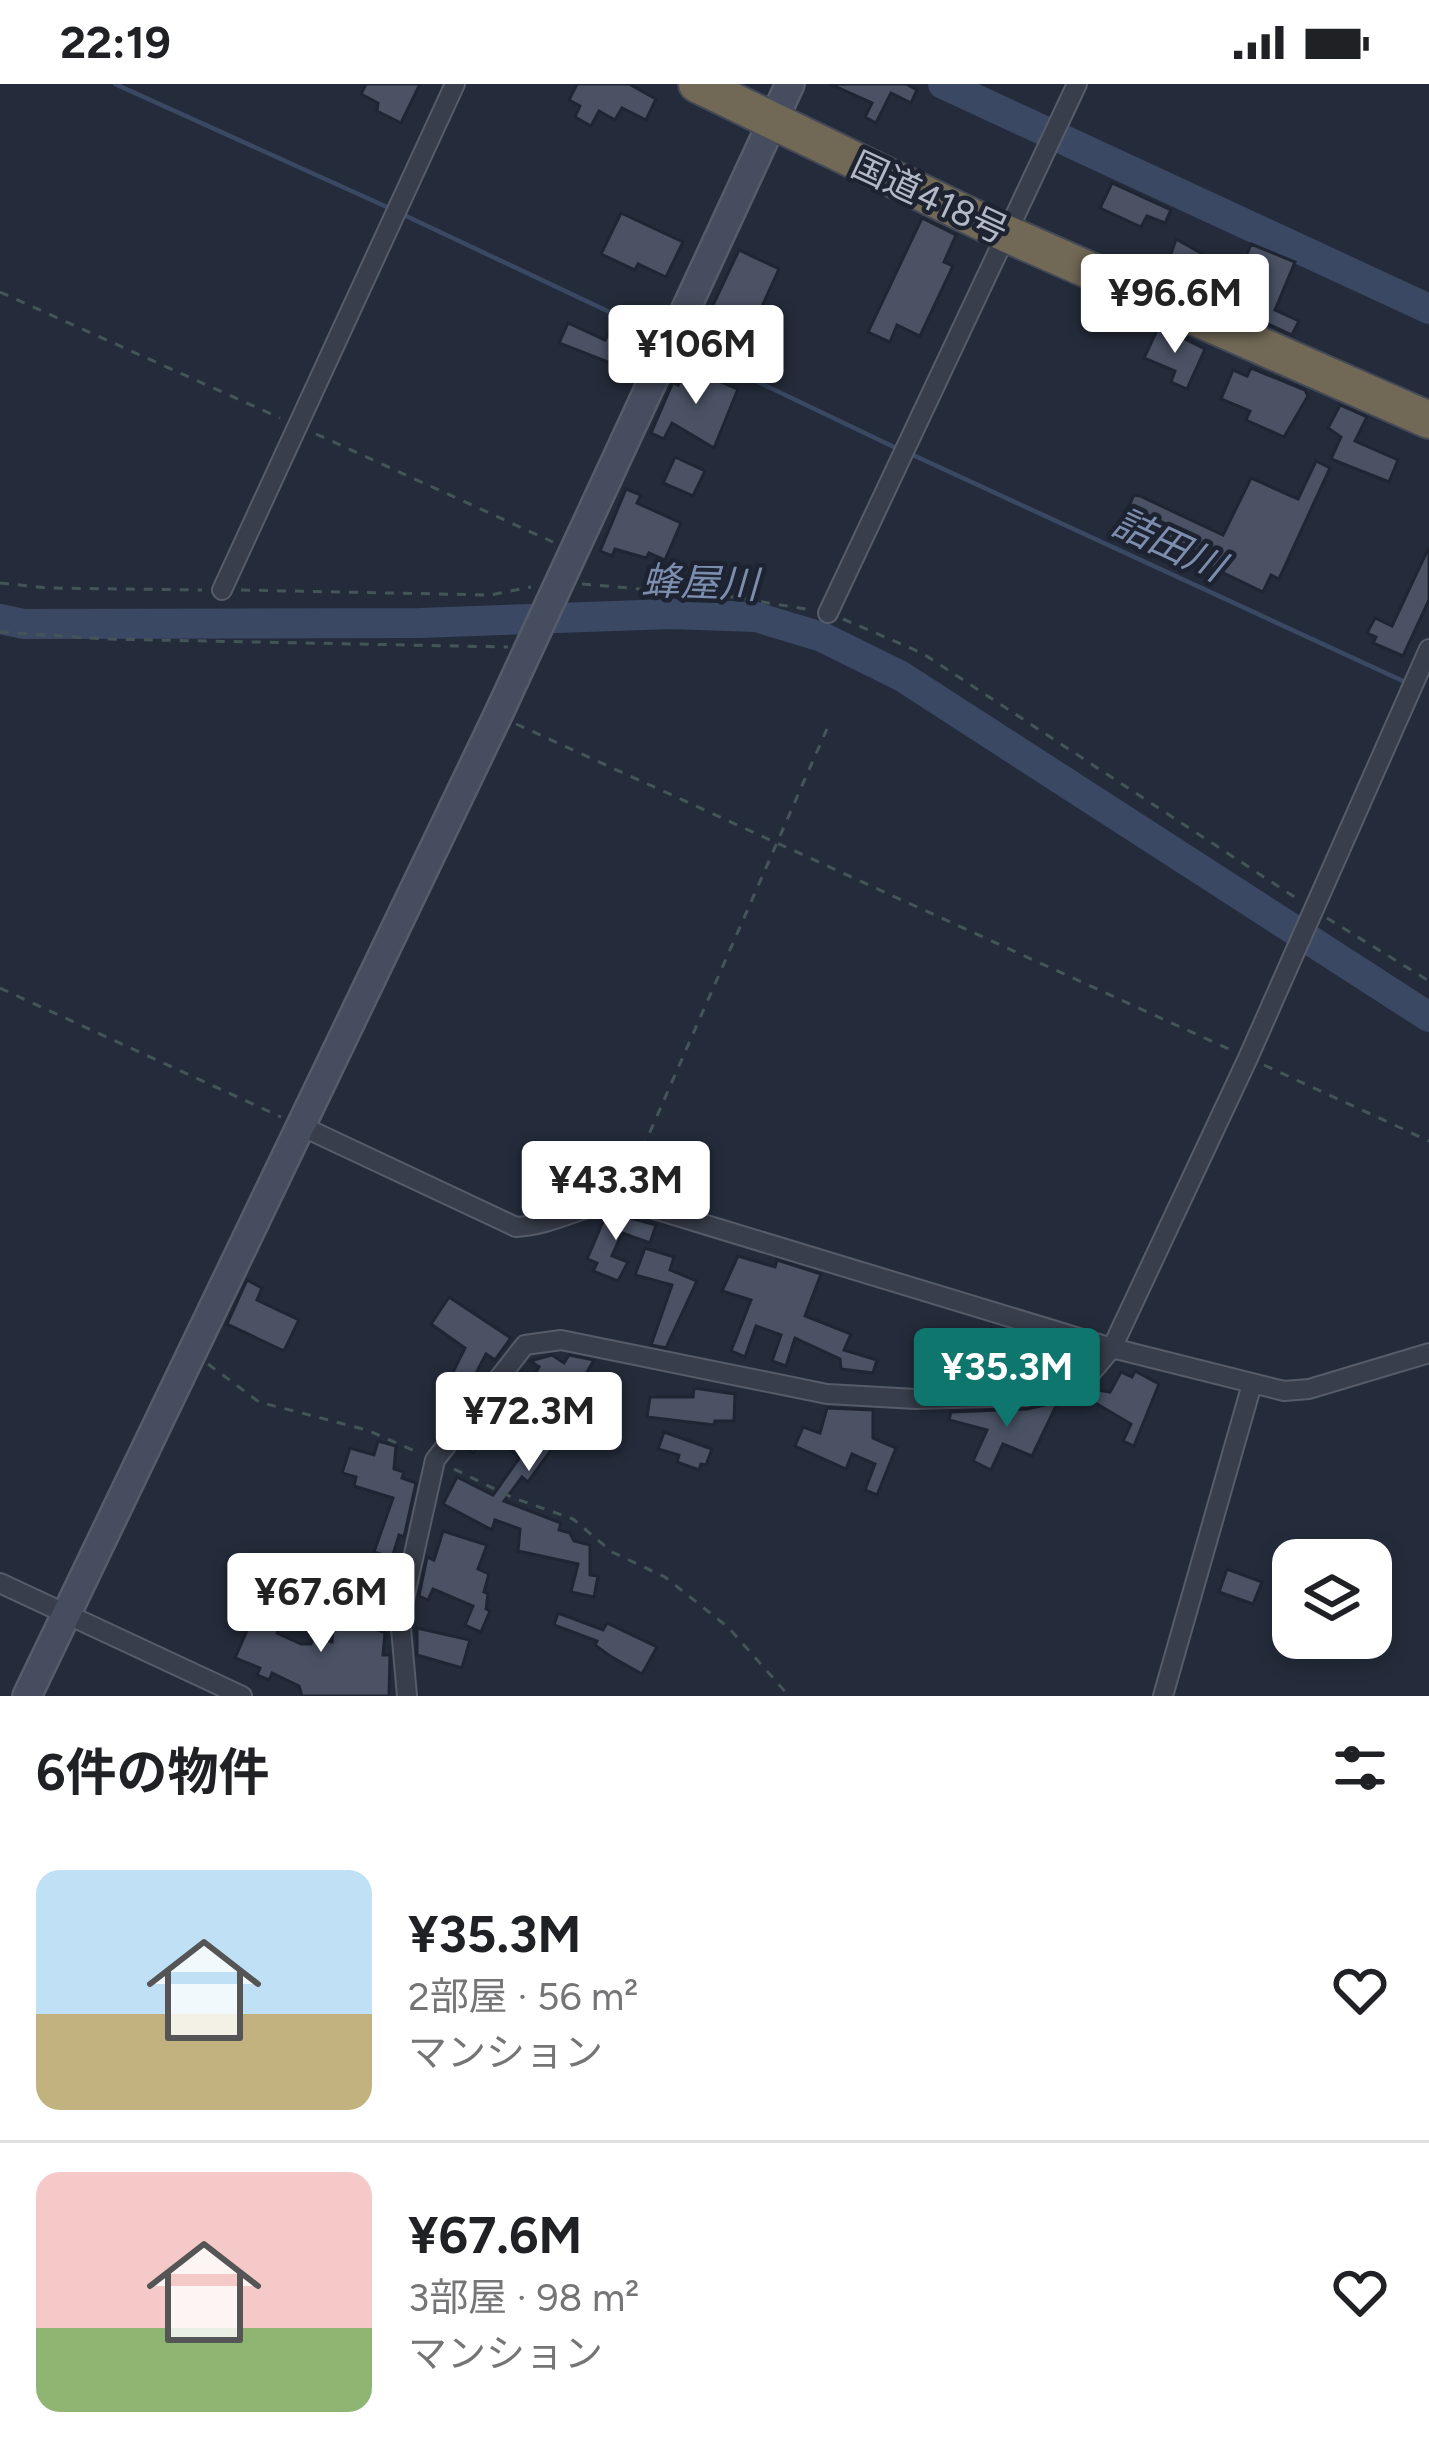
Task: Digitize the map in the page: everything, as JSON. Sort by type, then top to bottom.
[{"type":"highway","name":"国道418号","points":[[697,84],[1007,233],[1429,420]]},
{"type":"street","points":[[222,590],[455,84]]},
{"type":"street","points":[[27,1696],[498,716],[790,84]]},
{"type":"street","points":[[828,613],[1077,84]]},
{"type":"street","points":[[407,1696],[400,1617],[435,1460],[525,1345],[544,1339],[827,1394],[916,1399],[1026,1396],[1090,1374],[1112,1348],[1248,1058],[1429,649]]},
{"type":"street","points":[[299,1125],[516,1227],[541,1226],[586,1206],[621,1199],[1112,1348],[1284,1391],[1309,1389],[1429,1353]]},
{"type":"street","points":[[1162,1696],[1252,1384]]},
{"type":"street","points":[[0,1583],[242,1696]]},
{"type":"path","points":[[0,292],[571,550]]},
{"type":"path","points":[[0,583],[48,588],[490,595],[555,589],[733,597],[828,613],[922,653],[1311,914],[1429,982]]},
{"type":"path","points":[[0,632],[105,639],[529,646]]},
{"type":"path","points":[[498,716],[1429,1141]]},
{"type":"path","points":[[621,1199],[830,722]]},
{"type":"path","points":[[0,988],[299,1125]]},
{"type":"path","points":[[191,1351],[259,1402],[367,1430],[511,1497],[573,1519],[612,1552],[665,1577],[729,1628],[789,1696]]},
{"type":"building","points":[[366,84],[420,84],[401,123],[377,111],[378,103],[361,94]]},
{"type":"building","points":[[577,84],[629,84],[656,99],[646,120],[622,108],[615,120],[599,111],[591,126],[575,117],[580,106],[569,100]]},
{"type":"building","points":[[830,84],[906,84],[917,90],[911,103],[891,93],[876,123],[865,117],[872,103]]},
{"type":"building","points":[[1112,183],[1171,210],[1165,223],[1147,216],[1141,227],[1100,208]]},
{"type":"building","points":[[621,213],[683,242],[666,277],[638,264],[635,270],[601,254]]},
{"type":"building","points":[[922,218],[956,235],[944,262],[953,266],[920,336],[897,325],[890,342],[868,332]]},
{"type":"building","points":[[1176,239],[1210,258],[1206,266],[1212,269],[1206,281],[1183,279],[1180,286],[1163,278]]},
{"type":"building","points":[[1251,244],[1295,262],[1275,310],[1299,321],[1292,335],[1226,305],[1232,289],[1225,286],[1231,273],[1238,276]]},
{"type":"building","points":[[739,250],[779,269],[753,326],[712,307]]},
{"type":"building","points":[[568,323],[605,340],[609,333],[642,348],[631,371],[559,343]]},
{"type":"building","points":[[1159,326],[1205,349],[1187,389],[1171,382],[1175,371],[1144,358]]},
{"type":"building","points":[[686,367],[738,389],[714,448],[672,423],[664,439],[651,433],[673,382],[678,385]]},
{"type":"building","points":[[1251,368],[1305,390],[1308,396],[1284,437],[1246,420],[1250,411],[1221,399],[1233,370],[1247,376]]},
{"type":"building","points":[[1340,405],[1367,417],[1355,441],[1398,460],[1389,482],[1331,459],[1341,437],[1328,428]]},
{"type":"building","points":[[675,457],[705,471],[693,496],[663,483]]},
{"type":"building","points":[[1316,461],[1330,468],[1279,579],[1271,575],[1263,592],[1207,565],[1194,551],[1161,534],[1166,524],[1129,506],[1134,495],[1140,496],[1223,535],[1251,478],[1298,499]]},
{"type":"building","points":[[626,489],[641,495],[637,503],[681,523],[665,560],[649,553],[646,558],[615,549],[612,556],[600,551]]},
{"type":"building","points":[[1429,547],[1429,600],[1403,656],[1373,643],[1376,637],[1367,633],[1375,618],[1392,626]]},
{"type":"building","points":[[616,1214],[656,1225],[650,1243],[622,1233],[612,1256],[628,1262],[618,1281],[593,1271],[597,1263],[587,1259],[605,1217]]},
{"type":"building","points":[[645,1248],[674,1257],[670,1270],[697,1281],[666,1348],[651,1345],[672,1285],[635,1275]]},
{"type":"building","points":[[738,1256],[775,1267],[777,1260],[821,1274],[805,1316],[851,1334],[844,1350],[877,1360],[873,1373],[841,1369],[840,1359],[795,1338],[786,1366],[772,1361],[781,1335],[756,1326],[745,1357],[731,1351],[751,1300],[722,1291]]},
{"type":"building","points":[[247,1280],[262,1288],[257,1300],[299,1320],[284,1351],[227,1324]]},
{"type":"building","points":[[449,1297],[511,1338],[495,1360],[486,1354],[470,1385],[451,1376],[465,1348],[431,1324]]},
{"type":"building","points":[[990,1328],[1055,1345],[1048,1374],[1027,1369],[1029,1361],[978,1348],[975,1368],[959,1366],[964,1334],[987,1336]]},
{"type":"building","points":[[552,1355],[564,1363],[569,1355],[594,1360],[571,1400],[544,1431],[554,1446],[528,1482],[522,1477],[504,1501],[561,1523],[559,1530],[590,1545],[590,1575],[598,1576],[594,1597],[571,1592],[578,1564],[518,1551],[520,1529],[495,1520],[492,1530],[443,1504],[457,1477],[493,1495],[520,1457],[487,1433],[473,1453],[463,1446],[499,1407],[519,1421],[524,1413],[535,1421],[559,1391],[534,1375],[539,1367],[530,1361]]},
{"type":"building","points":[[1135,1371],[1159,1384],[1134,1446],[1123,1441],[1131,1424],[1092,1401],[1098,1390],[1110,1392],[1121,1372],[1132,1377]]},
{"type":"building","points":[[694,1388],[735,1394],[734,1421],[715,1421],[714,1425],[647,1417],[650,1397],[693,1397]]},
{"type":"building","points":[[1058,1402],[1032,1456],[1003,1444],[991,1470],[973,1461],[987,1430],[949,1420],[951,1412],[1027,1409]]},
{"type":"building","points":[[827,1408],[873,1410],[873,1438],[896,1448],[877,1495],[865,1490],[875,1464],[852,1454],[846,1469],[795,1446],[803,1427],[820,1433]]},
{"type":"building","points":[[664,1432],[712,1449],[706,1465],[701,1464],[699,1470],[677,1462],[679,1455],[658,1449]]},
{"type":"building","points":[[378,1441],[396,1446],[394,1469],[416,1483],[404,1537],[399,1535],[392,1558],[374,1552],[393,1498],[354,1486],[356,1477],[342,1473],[350,1448],[374,1455]]},
{"type":"building","points":[[443,1531],[487,1545],[478,1569],[489,1574],[484,1592],[490,1611],[481,1632],[465,1625],[473,1606],[433,1589],[428,1600],[419,1596],[427,1557],[434,1560]]},
{"type":"building","points":[[278,1555],[307,1567],[298,1586],[270,1575]]},
{"type":"building","points":[[1227,1569],[1262,1582],[1253,1604],[1219,1592]]},
{"type":"building","points":[[304,1576],[346,1592],[338,1610],[295,1597]]},
{"type":"building","points":[[260,1601],[286,1610],[277,1633],[301,1644],[311,1644],[314,1636],[332,1642],[334,1611],[382,1618],[378,1630],[385,1633],[383,1655],[390,1655],[389,1696],[302,1696],[299,1686],[272,1673],[269,1680],[257,1675],[260,1668],[235,1658]]},
{"type":"building","points":[[558,1613],[603,1630],[607,1623],[657,1647],[642,1674],[595,1645],[597,1641],[554,1625]]},
{"type":"building","points":[[417,1628],[470,1640],[462,1668],[417,1655]]},
{"type":"waterway","name":"詰田川","points":[[115,84],[387,207]]},
{"type":"waterway","points":[[943,84],[1429,309]]},
{"type":"waterway","name":"詰田川","points":[[404,215],[656,334]]},
{"type":"waterway","name":"詰田川","points":[[687,348],[894,447]]},
{"type":"waterway","name":"詰田川","points":[[913,455],[1403,681]]},
{"type":"waterway","name":"蜂屋川","points":[[0,619],[24,624],[419,623],[671,614],[756,617],[822,637],[901,676],[1429,1017]]}]
